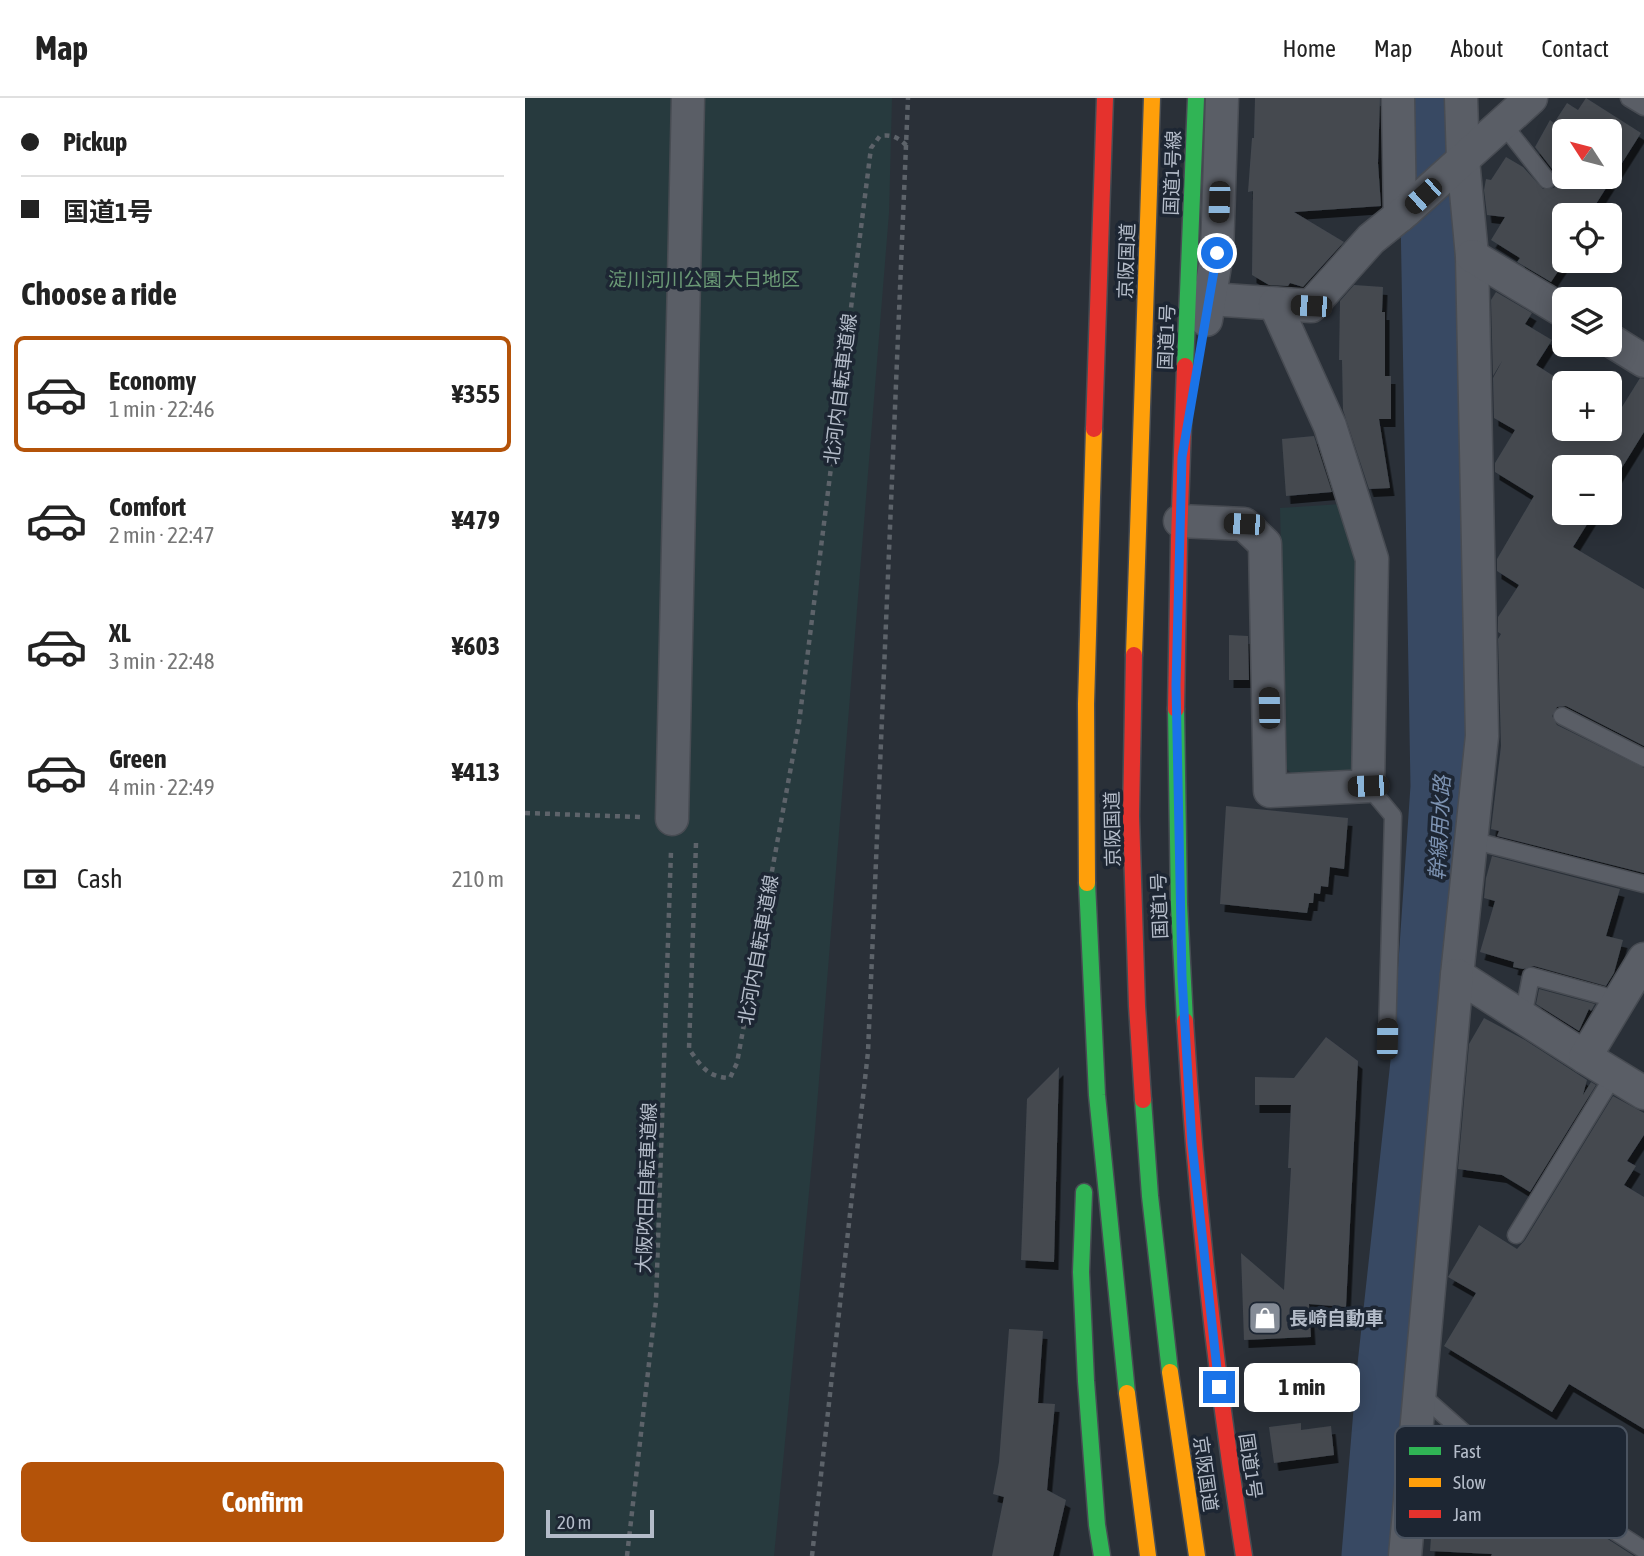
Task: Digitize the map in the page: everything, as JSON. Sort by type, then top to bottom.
[{"type":"highway","name":"京阪国道","points":[[1105,98],[1088,622],[1085,816],[1090,1006],[1104,1200],[1125,1393],[1148,1556]]},
{"type":"highway","name":"京阪国道","points":[[1152,98],[1131,816],[1137,1006],[1150,1196],[1171,1386],[1197,1556]]},
{"type":"highway","name":"国道1号線","points":[[1190,250],[1196,98]]},
{"type":"highway","name":"国道1号","points":[[1190,250],[1176,685],[1183,1002],[1192,1144],[1209,1312],[1244,1556]]},
{"type":"highway","points":[[1086,1139],[1090,1006]]},
{"type":"highway","points":[[1084,1179],[1081,1272],[1086,1381],[1097,1525],[1102,1556]]},
{"type":"street","points":[[672,819],[688,98]]},
{"type":"street","points":[[1182,457],[1217,253],[1222,98]]},
{"type":"street","points":[[1398,98],[1403,213]]},
{"type":"street","points":[[1416,1426],[1457,975],[1482,736],[1472,256],[1459,164],[1461,98]]},
{"type":"street","points":[[1210,299],[1311,306],[1371,239],[1531,98]]},
{"type":"street","points":[[1472,256],[1552,304]]},
{"type":"street","points":[[1180,521],[1244,524],[1265,544],[1270,790],[1368,786],[1372,559],[1330,426],[1275,304]]},
{"type":"street","points":[[1585,1057],[1644,959]]},
{"type":"street","points":[[1457,975],[1644,1093]]},
{"type":"street","points":[[1405,1556],[1407,1538]]},
{"type":"lane","points":[[1629,98],[1644,107]]},
{"type":"lane","points":[[1503,124],[1547,180]]},
{"type":"lane","points":[[1562,716],[1644,758]]},
{"type":"lane","points":[[1368,786],[1393,816],[1387,1039]]},
{"type":"lane","points":[[1471,840],[1644,884]]},
{"type":"lane","points":[[1523,1017],[1531,976],[1619,1000]]},
{"type":"lane","points":[[1516,1235],[1613,1074]]},
{"type":"lane","points":[[1419,1392],[1457,1426]]},
{"type":"lane","points":[[1625,1538],[1644,1550]]},
{"type":"path","points":[[812,1556],[868,1052],[908,98]]},
{"type":"path","name":"北河内自転車道線","points":[[697,839],[689,1049],[699,1064],[714,1077],[730,1078],[737,1063],[799,723],[871,148],[880,136],[891,135],[899,138],[908,147]]},
{"type":"path","points":[[525,813],[672,819]]},
{"type":"path","name":"大阪吹田自転車道線","points":[[628,1556],[656,1302],[672,819]]},
{"type":"green space","name":"淀川河川公園 大日地区","points":[[525,98],[892,98],[889,213],[815,1130],[774,1556],[525,1556]]},
{"type":"green space","points":[[1342,504],[1358,562],[1358,768],[1348,776],[1297,779],[1287,769],[1280,508]]},
{"type":"building","points":[[1255,98],[1380,98],[1378,163],[1381,206],[1294,212],[1344,242],[1303,287],[1290,283],[1288,286],[1269,285],[1252,275],[1253,191],[1248,192]]},
{"type":"building","points":[[1586,98],[1619,119],[1557,119],[1567,103],[1578,110]]},
{"type":"building","points":[[1550,120],[1552,122],[1552,169],[1535,147]]},
{"type":"building","points":[[1622,121],[1641,133],[1622,163]]},
{"type":"building","points":[[1506,157],[1523,167],[1543,189],[1605,189],[1597,203],[1552,203],[1552,273],[1557,273],[1551,282],[1517,262],[1520,258],[1491,240],[1505,217],[1487,215],[1484,190],[1486,179],[1491,180]]},
{"type":"building","points":[[1354,285],[1383,287],[1385,376],[1391,376],[1391,419],[1379,419],[1390,488],[1369,489],[1343,410],[1342,360],[1339,360],[1340,301]]},
{"type":"building","points":[[1496,292],[1532,313],[1525,324],[1552,340],[1536,365],[1552,375],[1552,441],[1622,441],[1622,407],[1640,378],[1644,379],[1644,432],[1622,468],[1622,455],[1552,455],[1552,525],[1587,525],[1573,547],[1644,589],[1644,746],[1566,706],[1557,707],[1552,716],[1557,725],[1644,768],[1644,873],[1497,836],[1499,831],[1491,829],[1501,746],[1498,639],[1501,634],[1498,632],[1498,617],[1519,585],[1497,571],[1497,559],[1534,496],[1495,472],[1495,463],[1515,430],[1494,418],[1493,378],[1502,361],[1493,376],[1491,300]]},
{"type":"building","points":[[1314,436],[1332,492],[1286,496],[1282,439]]},
{"type":"building","points":[[1229,635],[1248,636],[1249,680],[1229,680]]},
{"type":"building","points":[[1226,806],[1348,818],[1344,869],[1330,867],[1328,887],[1321,886],[1320,894],[1314,893],[1313,903],[1309,903],[1307,913],[1220,904]]},
{"type":"building","points":[[1492,856],[1620,889],[1606,936],[1623,940],[1614,973],[1606,986],[1534,966],[1523,969],[1513,967],[1514,962],[1480,952],[1495,901],[1484,898]]},
{"type":"building","points":[[1539,989],[1595,1004],[1591,1011],[1589,1009],[1579,1031],[1536,1004]]},
{"type":"building","points":[[1484,1018],[1525,1040],[1587,1080],[1583,1095],[1591,1082],[1596,1085],[1530,1192],[1502,1175],[1458,1169],[1469,1044]]},
{"type":"building","points":[[1326,1037],[1358,1061],[1346,1307],[1309,1304],[1311,1337],[1244,1340],[1241,1253],[1284,1290],[1291,1168],[1288,1168],[1291,1105],[1255,1105],[1255,1077],[1294,1078]]},
{"type":"building","points":[[1059,1067],[1054,1262],[1021,1260],[1027,1099]]},
{"type":"building","points":[[1613,1096],[1644,1113],[1644,1135],[1627,1161],[1636,1166],[1624,1185],[1644,1197],[1644,1429],[1569,1384],[1552,1412],[1444,1346],[1476,1293],[1448,1277],[1479,1225],[1517,1249]]},
{"type":"building","points":[[1009,1329],[1043,1331],[1038,1403],[1055,1404],[1047,1490],[1066,1500],[1053,1556],[992,1556],[1004,1497],[993,1494],[999,1462]]},
{"type":"building","points":[[1301,1423],[1301,1430],[1331,1426],[1334,1455],[1274,1463],[1269,1427]]},
{"type":"building","points":[[1431,1538],[1606,1538],[1634,1556],[1491,1556],[1492,1554],[1430,1551]]},
{"type":"waterway","name":"幹線用水路","points":[[1374,1556],[1389,1375],[1426,1035],[1443,787],[1431,98]]},
{"type":"traffic: fast","points":[[1185,366],[1196,98]]},
{"type":"traffic: fast","points":[[1176,709],[1179,904],[1185,1021]]},
{"type":"traffic: fast","points":[[1087,883],[1097,1095],[1127,1393]]},
{"type":"traffic: fast","points":[[1143,1100],[1150,1196],[1170,1372]]},
{"type":"traffic: fast","points":[[1084,1192],[1081,1272],[1086,1381],[1097,1525],[1102,1556]]},
{"type":"traffic: slow","points":[[1134,655],[1152,98]]},
{"type":"traffic: slow","points":[[1087,883],[1086,704],[1094,429]]},
{"type":"traffic: slow","points":[[1170,1372],[1197,1556]]},
{"type":"traffic: slow","points":[[1127,1393],[1148,1556]]},
{"type":"traffic: jam","points":[[1094,429],[1105,98]]},
{"type":"traffic: jam","points":[[1176,709],[1185,366]]},
{"type":"traffic: jam","points":[[1134,655],[1131,816],[1143,1100]]},
{"type":"traffic: jam","points":[[1185,1021],[1208,1289],[1244,1556]]},
{"type":"place","name":"長崎自動車","points":[[1265,1318]]},
{"type":"route","points":[[1217,253],[1182,457],[1176,685],[1182,977],[1192,1144],[1219,1387]]}]
